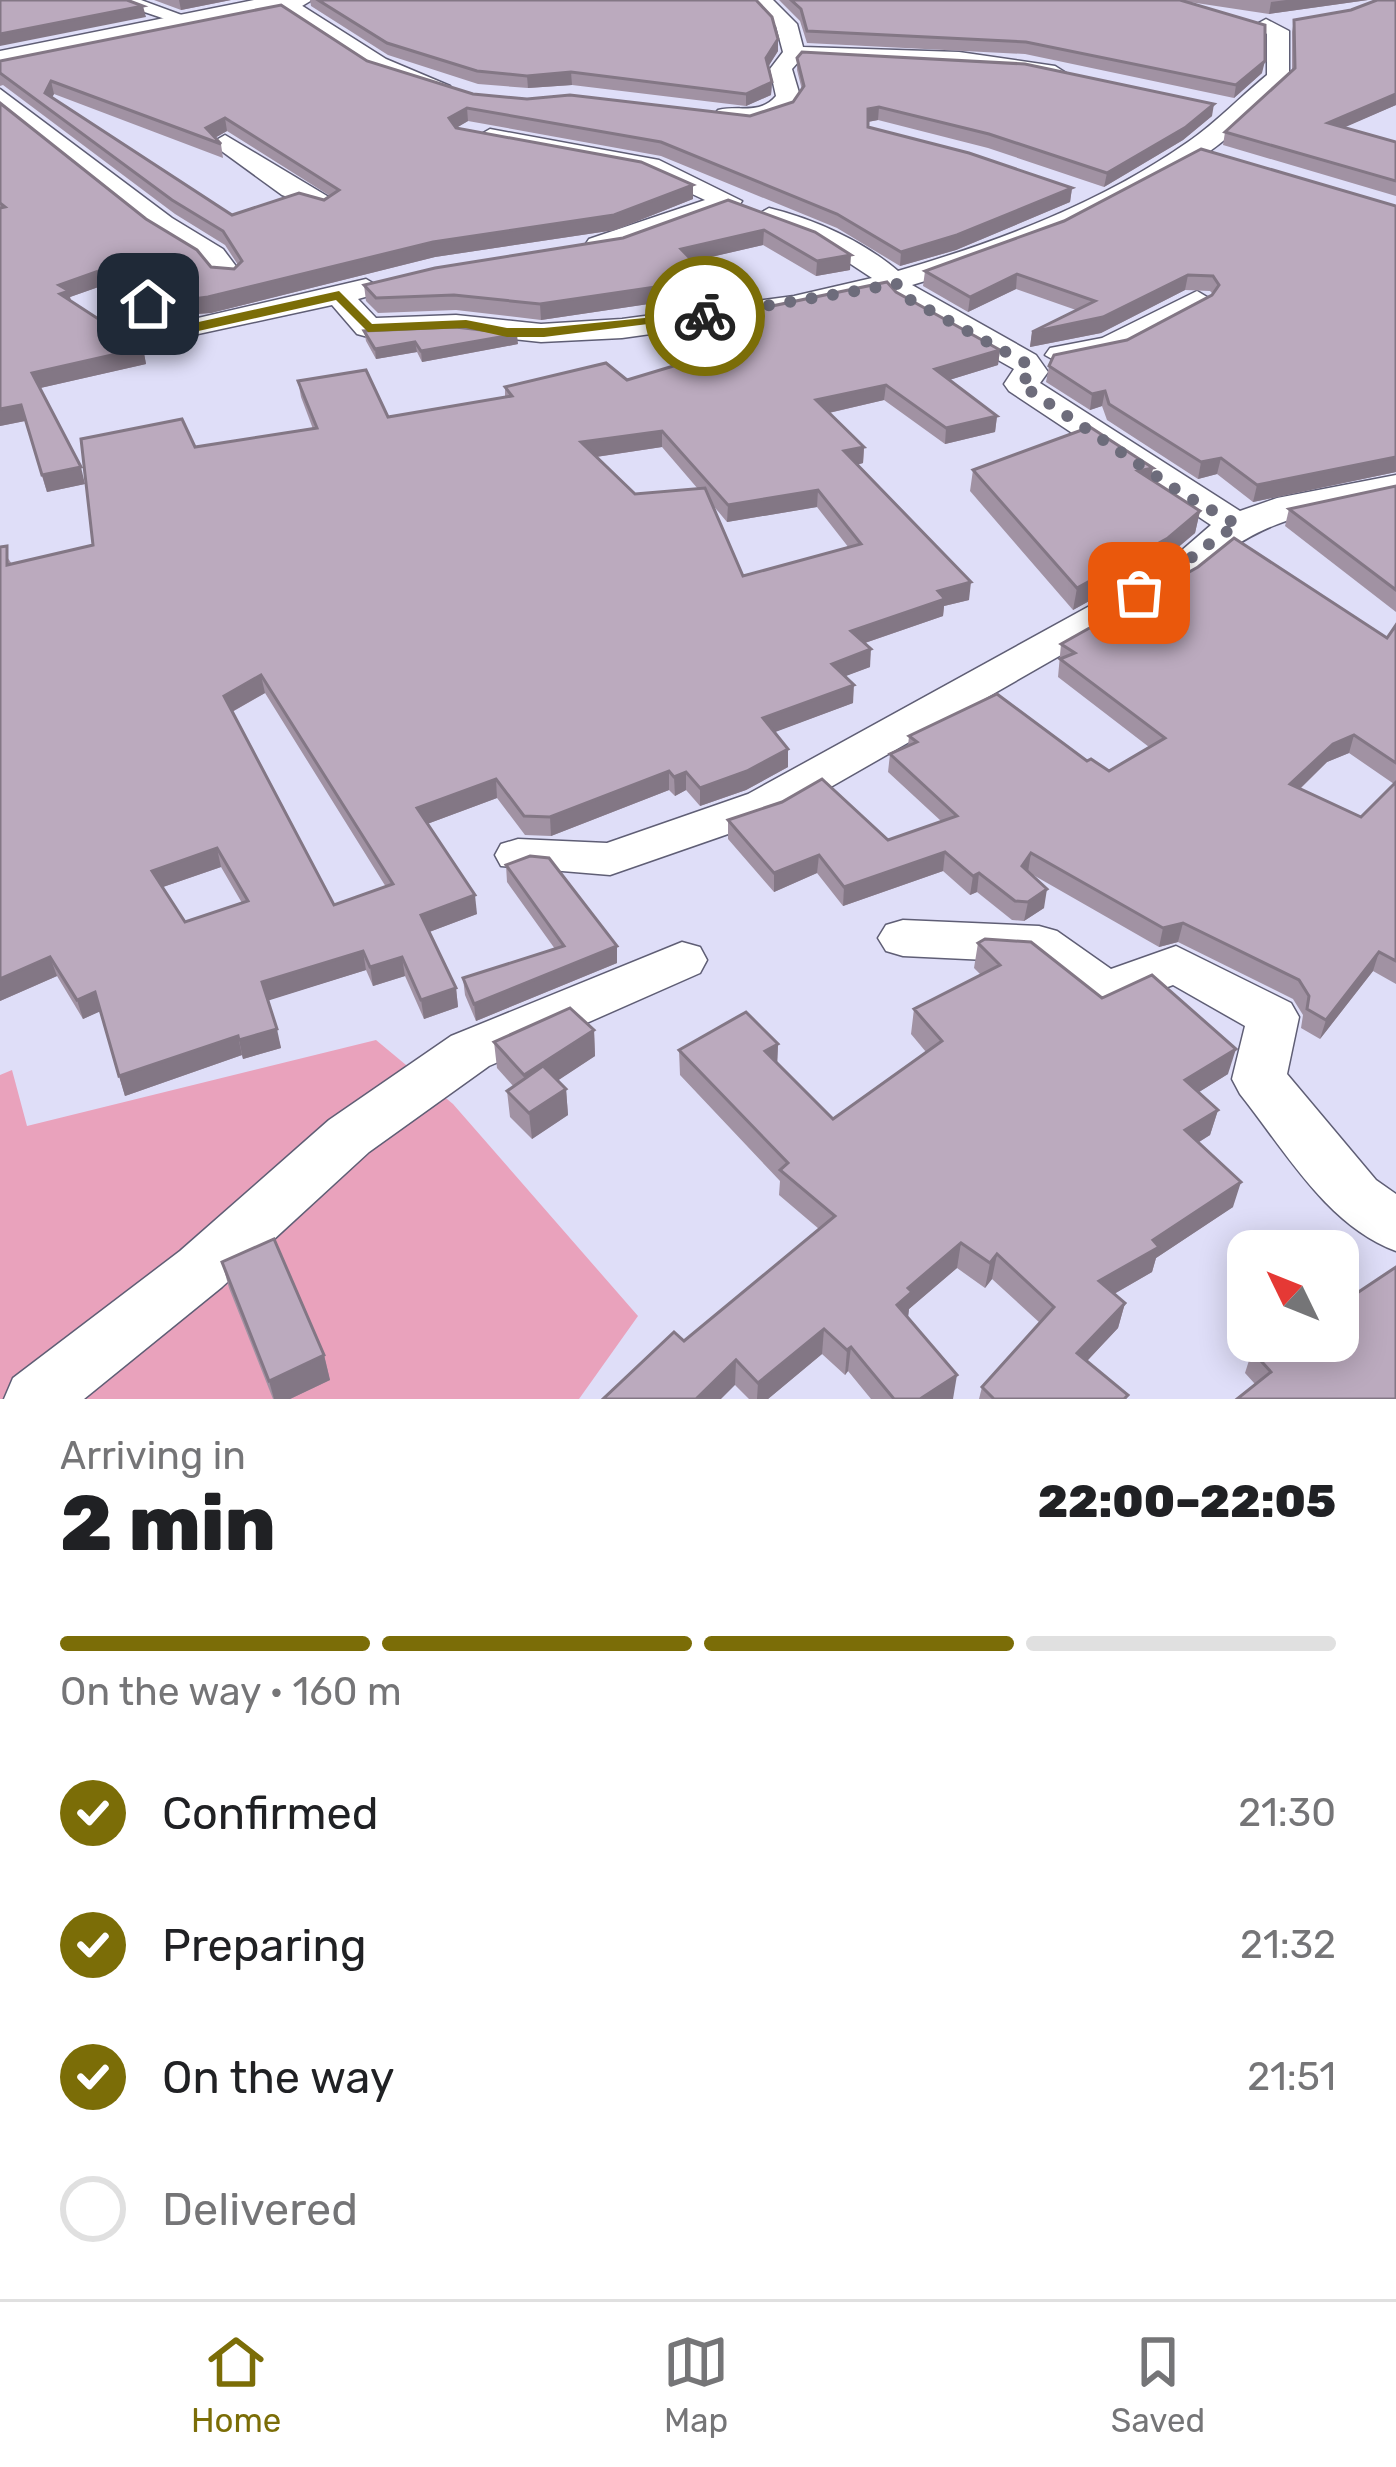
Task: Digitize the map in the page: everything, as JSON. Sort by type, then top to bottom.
[{"type":"main road","points":[[0,58],[177,17],[282,1]]},
{"type":"main road","points":[[0,58],[282,1]]},
{"type":"street","points":[[119,0],[177,17]]},
{"type":"street","points":[[761,0],[786,24],[794,53]]},
{"type":"street","points":[[282,1],[378,64],[474,95]]},
{"type":"street","points":[[339,295],[368,328],[466,324],[544,333],[705,316],[897,284],[987,253],[1205,153],[1229,108],[1278,77],[1278,31],[1269,22]]},
{"type":"street","points":[[794,53],[959,58],[1083,78]]},
{"type":"street","points":[[703,112],[748,118],[781,107],[788,96],[781,69],[794,53]]},
{"type":"street","points":[[0,96],[161,224],[213,255],[227,273]]},
{"type":"street","points":[[467,132],[650,165],[821,236],[897,284],[907,298],[1024,362],[1032,372],[1020,384],[1183,494],[1238,525]]},
{"type":"street","points":[[225,142],[292,189],[324,202]]},
{"type":"street","points":[[1063,186],[1106,201]]},
{"type":"street","points":[[569,250],[623,241],[688,212],[729,201]]},
{"type":"street","points":[[148,304],[175,329],[185,330],[397,280]]},
{"type":"street","points":[[1024,362],[1111,345],[1197,300]]},
{"type":"street","points":[[518,855],[610,860],[764,805],[829,764],[960,698],[1179,572],[1216,537],[1238,525],[1276,508],[1396,486]]},
{"type":"street","points":[[903,938],[1039,944],[1106,992],[1176,964],[1274,1017],[1259,1079],[1355,1197],[1396,1226]]},
{"type":"street","points":[[36,1399],[201,1269],[349,1136],[470,1051],[682,960]]},
{"type":"shaded area","points":[[376,1040],[453,1104],[638,1316],[579,1399],[0,1399],[0,1075],[12,1070],[27,1126]]},
{"type":"building","points":[[0,0],[127,0],[143,6],[0,34]]},
{"type":"building","points":[[318,0],[756,0],[772,17],[778,39],[766,58],[772,82],[746,94],[571,72],[527,76],[477,71],[387,43]]},
{"type":"building","points":[[791,0],[1180,0],[1265,25],[1265,61],[1236,85],[1026,42],[807,31],[801,9]]},
{"type":"building","points":[[1377,0],[1396,0],[1396,94],[1328,123],[1396,142],[1396,181],[1225,132],[1295,68],[1294,20],[1351,10]]},
{"type":"building","points":[[281,5],[367,61],[473,94],[527,99],[570,95],[750,116],[793,102],[804,86],[797,58],[802,52],[1025,64],[1214,104],[1186,127],[1107,173],[989,134],[879,107],[868,109],[868,127],[969,153],[1072,188],[957,235],[901,252],[837,214],[661,142],[467,108],[449,118],[456,128],[641,162],[693,185],[614,215],[433,242],[208,297],[193,299],[141,256],[59,285],[69,291],[60,294],[143,348],[32,373],[81,467],[42,475],[21,405],[0,409],[0,208],[5,207],[0,203],[0,103],[146,219],[197,250],[211,267],[234,269],[242,261],[223,231],[172,200],[0,73],[0,61]],"holes":[[[51,81],[221,144],[206,128],[225,118],[339,190],[324,200],[299,193],[232,215],[45,93]]]},
{"type":"building","points":[[1201,149],[1396,206],[1396,457],[1257,485],[1221,458],[1201,462],[1109,404],[1105,391],[1092,394],[1049,366],[1054,355],[1127,340],[1212,295],[1219,285],[1213,276],[1188,275],[1103,317],[1032,332],[1095,301],[1017,274],[970,297],[925,271],[1064,221]]},
{"type":"building","points":[[728,200],[815,232],[851,255],[817,261],[764,230],[681,249],[710,279],[540,304],[454,295],[376,298],[364,285],[435,268],[623,238]]},
{"type":"building","points":[[887,282],[896,292],[1000,350],[935,369],[997,416],[946,428],[886,385],[816,400],[864,447],[844,451],[971,582],[938,591],[945,599],[851,631],[871,649],[832,664],[854,685],[763,718],[788,749],[700,788],[686,772],[674,777],[669,771],[550,817],[524,816],[496,779],[417,808],[475,895],[421,915],[456,988],[421,1000],[402,957],[370,967],[363,951],[262,982],[277,1029],[239,1040],[238,1036],[119,1076],[95,992],[77,1000],[50,957],[0,979],[0,547],[7,546],[7,565],[93,545],[81,439],[182,419],[195,447],[317,428],[298,381],[366,370],[388,417],[512,396],[505,387],[606,363],[627,380],[710,355],[696,346],[710,339],[699,334],[753,310]],"holes":[[[662,431],[728,505],[818,490],[861,544],[743,576],[705,488],[635,494],[581,442]],[[261,675],[393,884],[334,905],[224,696]],[[217,848],[248,901],[185,922],[152,871]]]},
{"type":"building","points":[[455,327],[517,334],[421,351],[415,342],[375,349],[364,331]]},
{"type":"building","points":[[1090,427],[1153,468],[1138,471],[1200,511],[1168,538],[1077,588],[973,470]]},
{"type":"building","points":[[1396,486],[1396,590],[1289,509]]},
{"type":"building","points":[[1234,538],[1387,638],[1396,625],[1396,763],[1354,735],[1333,744],[1290,784],[1361,817],[1396,782],[1396,961],[1379,952],[1326,1020],[1307,1009],[1309,996],[1299,980],[1183,923],[1163,928],[1031,853],[1022,866],[1047,889],[1028,902],[1015,901],[979,873],[973,876],[945,852],[844,887],[819,855],[774,873],[728,820],[782,802],[822,779],[888,840],[957,816],[890,754],[917,742],[909,736],[997,694],[1087,761],[1109,771],[1165,738],[1060,659],[1075,653],[1061,644],[1198,567]]},
{"type":"building","points":[[530,856],[549,858],[617,946],[474,1004],[463,978],[564,946],[506,865]]},
{"type":"building","points":[[985,939],[1031,942],[1102,998],[1152,975],[1236,1049],[1185,1080],[1218,1110],[1185,1130],[1241,1182],[1153,1240],[1159,1247],[1099,1281],[1125,1303],[1077,1353],[1128,1395],[1124,1399],[994,1399],[982,1387],[1054,1307],[997,1254],[990,1263],[961,1243],[908,1288],[912,1292],[897,1305],[957,1375],[920,1399],[894,1399],[851,1347],[847,1350],[824,1329],[758,1383],[736,1360],[696,1399],[603,1399],[674,1332],[684,1341],[835,1216],[780,1170],[788,1163],[679,1050],[746,1012],[778,1044],[765,1051],[833,1119],[942,1041],[914,1009],[1000,965],[978,943]]},
{"type":"building","points":[[570,1008],[594,1030],[524,1075],[494,1042]]},
{"type":"building","points":[[543,1066],[566,1089],[529,1113],[507,1091]]},
{"type":"building","points":[[274,1239],[324,1355],[269,1381],[222,1262]]},
{"type":"building","points":[[1396,1267],[1396,1399],[1237,1399],[1271,1372],[1262,1362],[1359,1362],[1359,1292]]},
{"type":"way so far","points":[[705,316],[897,284],[907,298],[1024,362],[1032,372],[1020,384],[1183,494],[1238,525],[1216,537],[1179,572],[1139,593]]},
{"type":"route","points":[[148,304],[175,329],[185,330],[339,295],[368,328],[466,324],[544,333],[705,316]]}]
